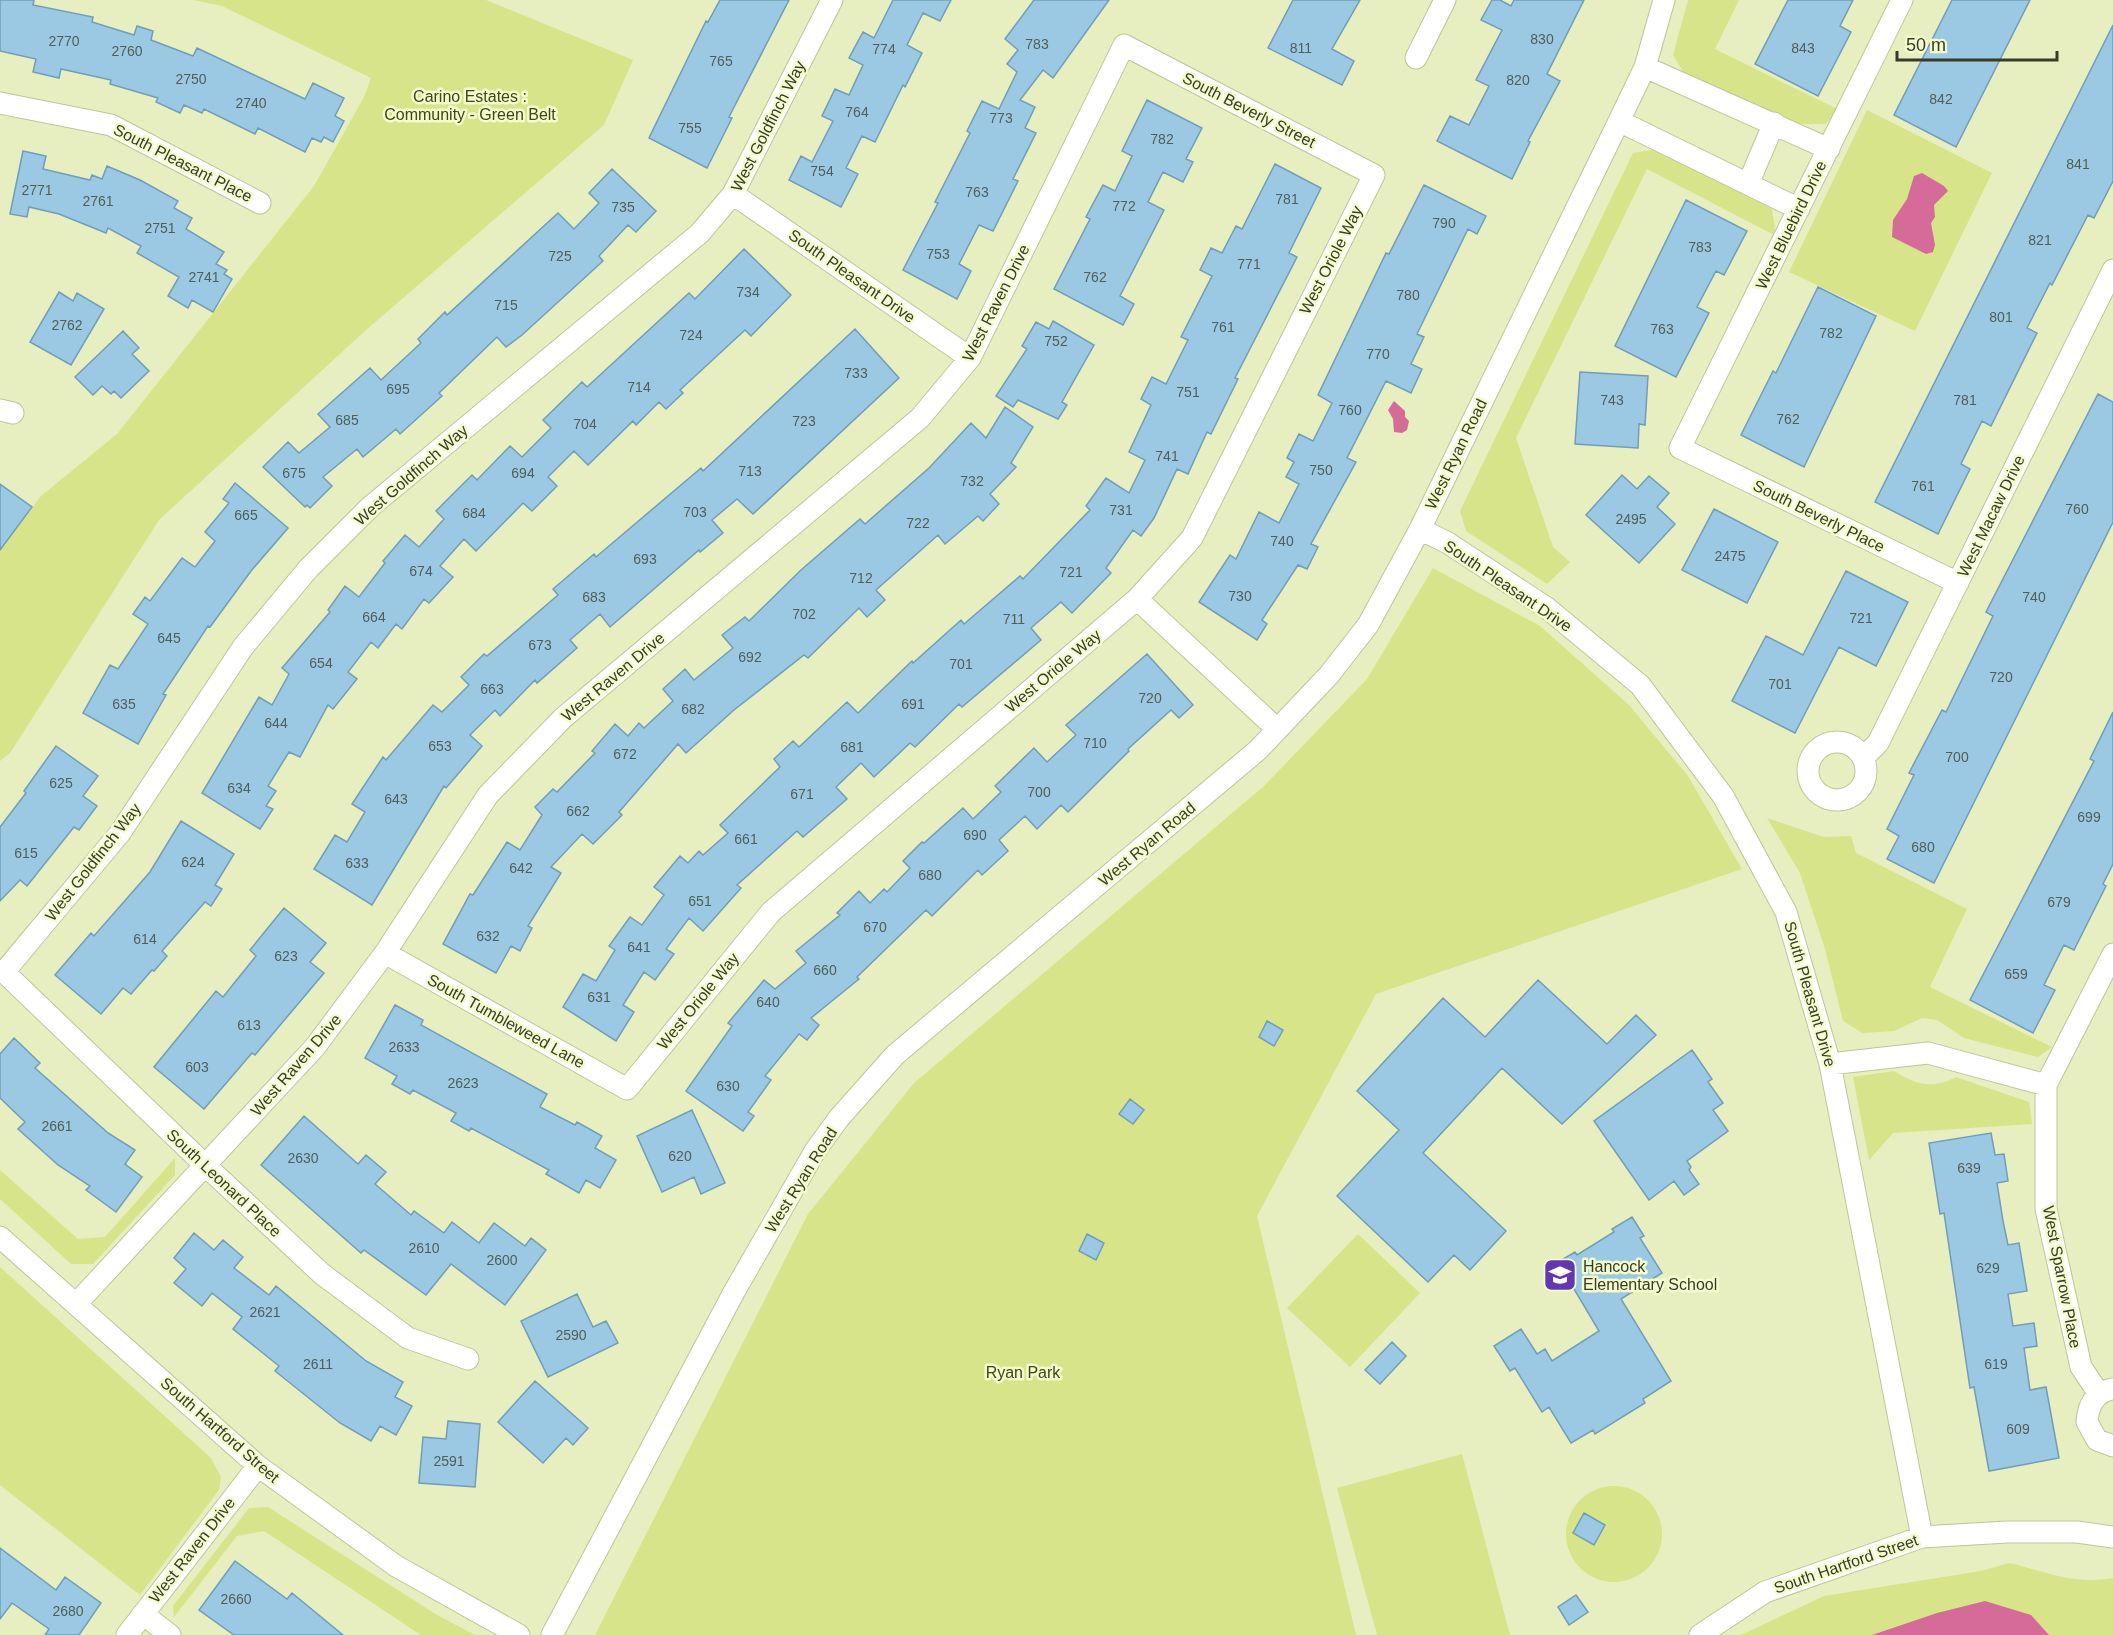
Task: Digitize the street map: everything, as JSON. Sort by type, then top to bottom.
[{"type":"street","name":"West Goldfinch Way","points":[[4,972],[120,833],[243,647],[308,569],[370,507],[700,233],[734,194],[832,0]]},
{"type":"street","points":[[1416,58],[1445,0]]},
{"type":"street","name":"West Ryan Road","points":[[552,1635],[734,1292],[815,1151],[839,1118],[895,1055],[1258,750],[1329,675],[1368,625],[1420,529],[1645,67],[1664,0]]},
{"type":"street","name":"West Bluebird Drive","points":[[1680,448],[1902,0]]},
{"type":"street","name":"South Beverly Street","points":[[1124,45],[1374,175]]},
{"type":"street","name":"West Raven Drive","points":[[76,1304],[315,1047],[385,953],[488,795],[563,718],[920,418],[970,358],[1124,45]]},
{"type":"street","points":[[1645,67],[1829,149]]},
{"type":"street","name":"South Pleasant Place","points":[[0,103],[111,126],[260,203]]},
{"type":"street","points":[[1619,121],[1799,209]]},
{"type":"street","points":[[1748,184],[1774,123]]},
{"type":"street","name":"West Oriole Way","points":[[627,1089],[771,912],[1137,599],[1192,538],[1374,175]]},
{"type":"street","name":"South Pleasant Drive","points":[[734,194],[970,358]]},
{"type":"street","name":"West Macaw Drive","points":[[1863,758],[1878,743],[2113,270]]},
{"type":"street","name":"South Beverly Place","points":[[1680,448],[1958,583]]},
{"type":"street","name":"South Pleasant Drive","points":[[1420,529],[1448,543],[1547,608],[1640,685],[1723,796],[1786,912],[1830,1064],[1922,1538]]},
{"type":"street","points":[[1137,599],[1277,729]]},
{"type":"street","name":"South Tumbleweed Lane","points":[[385,953],[627,1089]]},
{"type":"street","name":"West Sparrow Place","points":[[2113,954],[2046,1085],[2046,1209],[2081,1367],[2106,1391],[2092,1401],[2087,1422],[2097,1440],[2113,1446]]},
{"type":"street","name":"South Leonard Place","points":[[4,972],[322,1274],[408,1338],[468,1359]]},
{"type":"street","points":[[1830,1064],[1928,1053],[2046,1085]]},
{"type":"street","name":"South Hartford Street","points":[[0,1237],[258,1466],[396,1566],[519,1635]]},
{"type":"street","name":"West Raven Drive","points":[[126,1635],[258,1466]]},
{"type":"street","name":"South Hartford Street","points":[[1700,1635],[1765,1592],[1922,1538],[2007,1532],[2077,1533],[2113,1537]]},
{"type":"street","points":[[143,1614],[170,1635]]},
{"type":"green space","name":"Carino Estates : Community - Green Belt","points":[[194,0],[486,0],[633,60],[604,125],[366,330],[159,520],[10,753],[0,761],[0,550],[41,496],[117,434],[314,186],[364,97],[371,78],[222,6]]},
{"type":"green space","points":[[1688,0],[1739,0],[1715,49],[1837,109],[1826,124],[1795,124],[1684,73],[1673,55]]},
{"type":"green space","points":[[1867,110],[1992,173],[1915,331],[1789,272]]},
{"type":"green space","points":[[1658,149],[1772,209],[1776,236],[1647,169],[1516,438],[1553,547],[1570,562],[1547,584],[1466,531],[1460,511],[1633,153]]},
{"type":"green space","name":"Ryan Park","points":[[1433,568],[1540,626],[1629,705],[1688,776],[1742,869],[1376,994],[1257,1216],[1356,1635],[595,1635],[808,1214],[914,1083],[1264,786],[1367,679]]},
{"type":"green space","points":[[1767,818],[1824,837],[1851,836],[1856,853],[1967,909],[1930,987],[2052,1047],[2038,1057],[1964,1038],[1937,1020],[1922,1018],[1894,1031],[1862,1033],[1843,1021],[1825,949],[1800,873]]},
{"type":"green space","points":[[1894,1071],[1924,1084],[1939,1083],[1956,1077],[2029,1102],[2032,1124],[1893,1133],[1869,1160],[1853,1077]]},
{"type":"green space","points":[[175,1158],[175,1175],[93,1264],[71,1264],[0,1199],[0,1170],[78,1239],[105,1237]]},
{"type":"green space","points":[[1358,1234],[1420,1293],[1350,1367],[1287,1308]]},
{"type":"green space","points":[[0,1267],[211,1458],[221,1477],[219,1490],[140,1595],[0,1485]]},
{"type":"green space","points":[[1462,1454],[1510,1635],[1377,1635],[1337,1488]]},
{"type":"green space","points":[[1614,1486],[1632,1489],[1648,1500],[1659,1516],[1662,1534],[1659,1552],[1648,1568],[1632,1579],[1614,1582],[1596,1579],[1580,1568],[1569,1552],[1566,1534],[1569,1516],[1580,1500],[1596,1489]]},
{"type":"green space","points":[[268,1507],[437,1615],[475,1635],[421,1635],[264,1531],[237,1536],[174,1617],[173,1606],[249,1508]]},
{"type":"green space","points":[[2009,1563],[2072,1579],[2113,1578],[2113,1635],[1741,1635],[1824,1596],[1981,1571]]},
{"type":"shaded area","points":[[1922,173],[1944,186],[1948,191],[1934,205],[1935,217],[1931,223],[1935,245],[1933,252],[1926,254],[1892,237],[1893,220],[1907,199],[1914,176]]},
{"type":"shaded area","points":[[1394,401],[1405,411],[1405,417],[1409,421],[1407,430],[1402,433],[1394,432],[1393,419],[1388,410]]},
{"type":"shaded area","points":[[1985,1601],[2031,1615],[2049,1635],[1872,1635],[1937,1613]]},
{"type":"building","points":[[0,0],[34,0],[33,5],[93,17],[92,22],[134,35],[137,26],[153,31],[151,40],[193,56],[197,48],[305,99],[313,83],[344,98],[335,116],[344,121],[333,142],[324,137],[321,142],[312,138],[305,152],[258,128],[255,134],[204,109],[202,113],[184,105],[180,113],[156,102],[158,98],[110,84],[111,80],[61,69],[59,78],[33,72],[36,59],[0,51]]},
{"type":"building","points":[[720,0],[789,0],[729,117],[732,118],[707,168],[649,138],[706,21],[708,22]]},
{"type":"building","points":[[893,0],[951,0],[940,21],[923,13],[907,45],[922,53],[905,87],[903,85],[875,142],[862,136],[846,168],[858,174],[841,207],[789,180],[801,156],[812,162],[833,121],[822,116],[835,89],[849,95],[863,65],[849,58],[863,32],[874,38]]},
{"type":"building","points":[[1034,0],[1109,0],[1053,78],[1043,70],[1020,100],[1035,107],[1025,128],[1036,133],[1013,179],[1018,181],[993,231],[979,225],[959,264],[971,271],[957,299],[903,270],[938,203],[935,202],[970,133],[967,131],[982,101],[999,109],[1017,72],[1007,64],[1018,50],[1005,39]]},
{"type":"building","points":[[1293,0],[1360,0],[1332,49],[1354,61],[1342,85],[1268,48]]},
{"type":"building","points":[[1492,0],[1500,0],[1511,6],[1514,0],[1584,0],[1547,74],[1560,81],[1528,141],[1530,142],[1512,179],[1437,141],[1450,116],[1469,125],[1489,86],[1476,80],[1502,30],[1481,20]]},
{"type":"building","points":[[1788,0],[1853,0],[1840,26],[1851,32],[1818,96],[1755,64]]},
{"type":"building","points":[[1952,0],[2030,0],[1956,147],[1894,115]]},
{"type":"building","points":[[2113,25],[2113,181],[2094,218],[2088,215],[2027,328],[2037,333],[1991,426],[1982,421],[1961,464],[1970,469],[1938,534],[1875,502]]},
{"type":"building","points":[[1147,100],[1202,128],[1186,159],[1193,162],[1183,182],[1163,172],[1148,202],[1164,210],[1120,296],[1134,304],[1123,325],[1054,289],[1090,219],[1086,217],[1103,185],[1115,191],[1132,156],[1122,151]]},
{"type":"building","points":[[23,151],[46,156],[43,169],[90,180],[92,175],[102,179],[107,166],[140,180],[178,201],[174,208],[192,218],[186,229],[224,252],[216,264],[227,270],[224,274],[232,279],[213,312],[192,300],[188,308],[168,296],[179,277],[137,253],[141,246],[108,228],[106,233],[59,214],[29,207],[27,217],[10,214]]},
{"type":"building","points":[[1275,164],[1321,188],[1289,253],[1297,257],[1235,378],[1238,379],[1211,434],[1207,432],[1188,474],[1177,469],[1154,518],[1141,536],[1133,530],[1106,568],[1111,573],[1072,613],[1061,602],[1031,628],[1041,640],[962,707],[959,704],[915,747],[910,743],[874,777],[861,763],[836,787],[847,799],[803,837],[797,831],[737,885],[741,888],[703,931],[689,918],[666,949],[674,954],[655,980],[644,972],[623,1005],[634,1012],[616,1041],[563,1007],[583,974],[596,981],[615,950],[609,946],[630,917],[642,925],[664,895],[654,887],[680,856],[688,863],[699,851],[703,855],[728,833],[720,825],[780,767],[774,759],[793,741],[799,747],[847,702],[858,713],[912,661],[913,663],[961,620],[964,624],[1020,576],[1023,579],[1090,510],[1086,506],[1106,478],[1129,493],[1145,460],[1129,452],[1151,405],[1141,399],[1152,377],[1166,384],[1188,340],[1181,337],[1212,276],[1200,270],[1211,248],[1222,253],[1236,226],[1242,229]]},
{"type":"building","points":[[612,169],[656,211],[636,232],[628,225],[599,256],[603,261],[522,335],[506,347],[497,337],[439,393],[442,396],[400,434],[396,429],[363,457],[357,449],[323,477],[332,486],[310,508],[307,505],[305,507],[263,467],[288,442],[299,453],[330,427],[318,414],[370,368],[381,380],[421,343],[418,339],[445,312],[447,315],[558,213],[574,229],[599,203],[589,193]]},
{"type":"building","points":[[1424,185],[1486,216],[1477,234],[1468,229],[1417,334],[1424,337],[1411,364],[1422,369],[1411,393],[1386,381],[1347,458],[1356,462],[1311,544],[1318,547],[1307,569],[1298,565],[1262,620],[1267,624],[1257,640],[1199,602],[1230,555],[1236,559],[1259,512],[1279,523],[1299,484],[1286,477],[1294,462],[1287,458],[1299,434],[1313,441],[1332,403],[1318,395],[1386,253],[1389,254]]},
{"type":"building","points":[[1686,200],[1747,231],[1724,275],[1716,271],[1697,307],[1709,313],[1676,377],[1615,346]]},
{"type":"building","points":[[744,249],[791,295],[751,336],[745,330],[680,390],[683,393],[666,409],[659,402],[636,425],[633,421],[588,465],[574,451],[548,477],[557,486],[532,511],[523,503],[476,551],[464,539],[440,566],[453,577],[429,603],[424,599],[402,629],[396,624],[378,648],[371,642],[348,672],[357,679],[333,709],[328,705],[300,757],[289,752],[268,786],[276,791],[266,806],[273,809],[260,829],[202,793],[259,697],[272,705],[289,674],[282,668],[330,612],[328,610],[345,586],[359,597],[385,563],[383,561],[405,535],[419,547],[444,519],[436,511],[472,475],[477,480],[510,446],[522,457],[551,428],[543,420],[582,382],[587,387],[689,293],[695,299]]},
{"type":"building","points":[[1818,287],[1876,316],[1804,467],[1741,435],[1773,371],[1776,373]]},
{"type":"building","points":[[59,292],[73,301],[77,293],[104,309],[71,365],[30,342]]},
{"type":"building","points":[[1053,321],[1094,345],[1062,402],[1067,405],[1058,419],[1018,400],[1013,407],[996,396],[1027,349],[1022,346],[1036,322],[1049,329]]},
{"type":"building","points":[[855,329],[899,378],[753,514],[737,499],[712,520],[723,533],[700,552],[699,550],[610,627],[600,614],[570,640],[577,648],[537,683],[535,680],[500,716],[495,710],[470,735],[482,746],[446,788],[444,786],[372,905],[314,869],[335,835],[347,842],[365,812],[352,804],[383,757],[386,760],[433,705],[442,712],[469,685],[461,677],[484,654],[487,656],[558,595],[553,589],[594,554],[596,557],[701,468],[703,471]]},
{"type":"building","points":[[123,331],[139,348],[132,354],[149,371],[121,398],[114,391],[111,394],[102,386],[93,395],[75,377]]},
{"type":"building","points":[[1580,372],[1648,376],[1645,425],[1639,424],[1638,448],[1575,444]]},
{"type":"building","points":[[2098,394],[2113,402],[2113,522],[1934,883],[1887,859],[1899,836],[1887,829],[1914,775],[1909,773],[1942,710],[1946,712],[1993,616],[1986,612]]},
{"type":"building","points":[[1005,407],[1033,427],[1011,463],[1016,467],[990,494],[999,504],[983,521],[978,516],[945,544],[938,535],[876,590],[885,600],[867,617],[859,608],[808,658],[804,655],[734,710],[686,753],[678,744],[619,812],[622,815],[593,844],[582,834],[551,867],[561,873],[528,926],[532,928],[520,951],[511,946],[496,973],[443,944],[470,894],[473,895],[507,842],[520,850],[542,815],[535,807],[553,789],[557,792],[595,753],[592,751],[615,724],[628,736],[639,723],[644,728],[673,701],[663,689],[685,669],[694,680],[733,648],[722,635],[745,617],[749,621],[801,570],[860,519],[865,524],[929,468],[971,423],[986,438]]},
{"type":"building","points":[[1622,475],[1637,489],[1649,476],[1669,493],[1657,507],[1675,524],[1639,563],[1586,515]]},
{"type":"building","points":[[235,483],[288,528],[251,571],[210,627],[208,626],[163,694],[166,695],[138,744],[83,713],[110,665],[118,669],[148,624],[133,614],[145,597],[150,601],[182,558],[195,567],[215,541],[205,532],[229,503],[223,499]]},
{"type":"building","points":[[0,484],[32,507],[0,550]]},
{"type":"building","points":[[1714,509],[1778,542],[1747,603],[1682,570]]},
{"type":"building","points":[[1846,571],[1908,602],[1876,666],[1839,647],[1795,733],[1732,701],[1766,636],[1803,655]]},
{"type":"building","points":[[1147,654],[1193,705],[1179,718],[1171,710],[1128,749],[1129,751],[1068,812],[1061,805],[1037,829],[1025,816],[999,840],[1008,851],[982,875],[978,870],[932,916],[926,910],[857,977],[859,979],[811,1018],[819,1025],[807,1040],[799,1034],[765,1076],[771,1080],[748,1112],[754,1116],[743,1131],[686,1091],[732,1026],[728,1023],[764,980],[775,989],[806,963],[796,951],[840,915],[837,913],[859,891],[870,903],[884,889],[887,892],[910,868],[903,861],[922,842],[924,843],[963,808],[973,819],[1001,792],[995,786],[1034,748],[1047,762],[1076,735],[1066,725]]},
{"type":"building","points":[[2113,712],[2113,864],[2103,884],[2106,886],[2074,950],[2064,945],[2044,985],[2055,990],[2033,1033],[1970,1000],[2094,761],[2090,759]]},
{"type":"building","points":[[56,746],[98,776],[83,796],[97,806],[79,830],[74,827],[27,886],[20,880],[0,901],[0,827],[26,793],[24,791]]},
{"type":"building","points":[[181,821],[234,854],[215,885],[222,889],[211,906],[205,902],[162,951],[167,956],[154,971],[152,970],[131,994],[123,988],[101,1014],[55,975],[91,933],[94,936],[150,872]]},
{"type":"building","points":[[284,908],[326,943],[310,962],[324,973],[255,1055],[252,1053],[204,1109],[154,1067],[216,991],[223,997],[256,956],[250,950]]},
{"type":"building","points":[[1538,980],[1607,1044],[1636,1015],[1656,1035],[1562,1124],[1502,1068],[1423,1153],[1506,1231],[1470,1270],[1454,1255],[1428,1282],[1337,1196],[1399,1130],[1357,1091],[1443,998],[1485,1037]]},
{"type":"building","points":[[395,1005],[423,1020],[421,1025],[547,1094],[540,1107],[575,1125],[577,1122],[602,1136],[595,1148],[616,1160],[600,1188],[586,1180],[579,1193],[546,1174],[549,1170],[471,1128],[469,1131],[451,1121],[456,1113],[413,1090],[410,1094],[392,1084],[397,1076],[365,1058]]},
{"type":"building","points":[[1267,1021],[1283,1030],[1274,1046],[1259,1037]]},
{"type":"building","points":[[14,1038],[40,1063],[35,1068],[108,1133],[135,1150],[125,1164],[142,1177],[116,1212],[86,1190],[90,1186],[58,1165],[18,1129],[25,1122],[0,1098],[0,1054]]},
{"type":"building","points":[[1692,1050],[1712,1079],[1708,1082],[1723,1103],[1713,1110],[1728,1131],[1687,1161],[1691,1167],[1689,1170],[1699,1184],[1684,1195],[1674,1181],[1649,1200],[1594,1121]]},
{"type":"building","points":[[1130,1099],[1144,1110],[1133,1124],[1119,1114]]},
{"type":"building","points":[[692,1110],[725,1183],[701,1194],[694,1177],[662,1192],[637,1136]]},
{"type":"building","points":[[304,1116],[358,1164],[366,1155],[386,1172],[375,1184],[411,1215],[414,1211],[444,1233],[452,1222],[479,1243],[494,1223],[525,1246],[531,1238],[546,1250],[505,1305],[451,1264],[426,1295],[364,1250],[361,1253],[261,1165]]},
{"type":"building","points":[[1991,1133],[1995,1155],[2004,1154],[2008,1181],[1997,1183],[2008,1245],[2019,1243],[2027,1291],[2008,1294],[2013,1326],[2034,1323],[2037,1346],[2024,1348],[2030,1390],[2046,1387],[2059,1458],[1989,1471],[1974,1387],[1970,1388],[1944,1213],[1940,1214],[1929,1143]]},
{"type":"building","points":[[1632,1217],[1644,1236],[1640,1238],[1662,1273],[1621,1299],[1671,1381],[1643,1399],[1645,1403],[1595,1434],[1593,1430],[1571,1443],[1549,1407],[1542,1412],[1515,1368],[1510,1371],[1494,1346],[1521,1329],[1537,1354],[1545,1349],[1552,1361],[1599,1331],[1558,1262],[1575,1252],[1577,1255],[1614,1232],[1612,1229]]},
{"type":"building","points":[[194,1233],[214,1250],[223,1240],[243,1257],[234,1268],[269,1295],[276,1286],[366,1361],[403,1382],[395,1397],[412,1406],[396,1435],[380,1426],[371,1441],[340,1423],[275,1371],[279,1366],[233,1329],[242,1317],[212,1293],[202,1306],[174,1283],[186,1269],[174,1258]]},
{"type":"building","points":[[1087,1234],[1104,1243],[1096,1260],[1079,1251]]},
{"type":"building","points":[[577,1294],[593,1327],[606,1321],[618,1343],[548,1377],[521,1321]]},
{"type":"building","points":[[1392,1342],[1406,1356],[1380,1384],[1365,1370]]},
{"type":"building","points":[[535,1381],[588,1428],[573,1445],[566,1438],[543,1463],[498,1422]]},
{"type":"building","points":[[448,1421],[480,1424],[475,1487],[419,1483],[423,1437],[446,1439]]},
{"type":"building","points":[[1584,1513],[1605,1525],[1594,1545],[1573,1533]]},
{"type":"building","points":[[0,1548],[56,1590],[65,1577],[101,1603],[79,1635],[45,1635],[49,1629],[12,1603],[0,1619]]},
{"type":"building","points":[[235,1561],[287,1599],[292,1593],[343,1635],[234,1635],[199,1610]]},
{"type":"building","points":[[1576,1595],[1588,1612],[1569,1625],[1558,1607]]},
{"type":"place","name":"Hancock Elementary School","points":[[1560,1275]]}]
